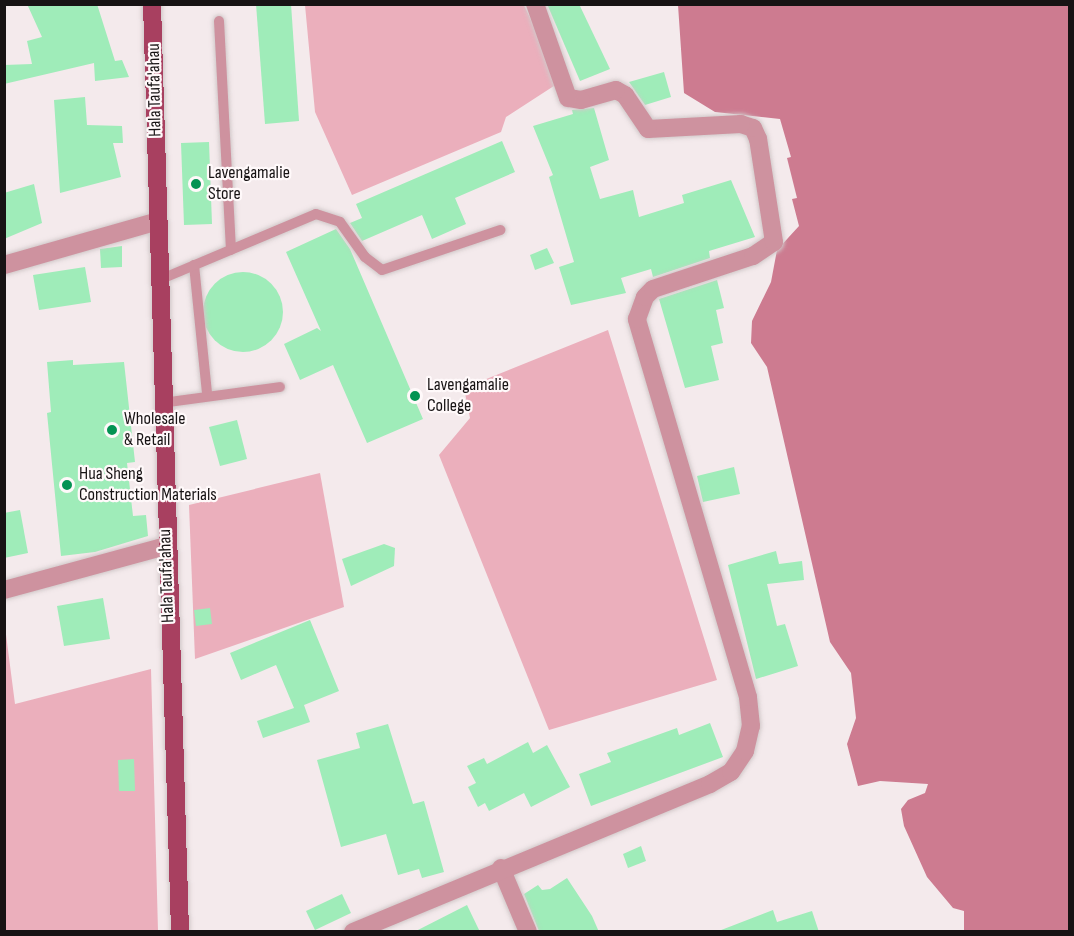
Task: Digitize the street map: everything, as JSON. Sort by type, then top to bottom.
[{"type":"main road","name":"Hala Taufa'ahau","points":[[152,4],[166,546],[180,932]]},
{"type":"street","points":[[353,932],[501,868],[710,784],[731,772],[745,751],[752,726],[748,696],[637,319],[645,297],[653,289],[753,256],[774,242],[753,128],[741,124],[654,130],[643,126],[621,92],[568,98],[535,4]]},
{"type":"street","points":[[4,265],[158,221]]},
{"type":"street","points":[[4,590],[166,546]]},
{"type":"street","points":[[501,868],[528,932]]},
{"type":"lane","points":[[219,21],[231,250]]},
{"type":"lane","points":[[159,280],[316,213],[340,222],[365,257],[382,270],[500,230]]},
{"type":"lane","points":[[194,265],[207,393]]},
{"type":"lane","points":[[162,403],[207,393],[280,387]]},
{"type":"shaded area","points":[[305,5],[524,5],[560,82],[506,117],[501,132],[352,195],[315,112]]},
{"type":"shaded area","points":[[678,5],[1069,5],[1069,931],[964,931],[964,911],[953,908],[927,877],[904,826],[901,809],[908,800],[925,793],[928,784],[880,781],[858,786],[847,744],[856,718],[851,673],[830,642],[767,367],[751,343],[752,321],[771,282],[777,250],[799,226],[792,199],[797,198],[787,158],[791,157],[780,119],[715,112],[684,93]]},
{"type":"shaded area","points":[[608,330],[717,680],[549,730],[439,455],[470,418],[464,388]]},
{"type":"shaded area","points":[[320,473],[344,607],[195,659],[189,505]]},
{"type":"shaded area","points":[[4,619],[15,704],[151,669],[158,931],[5,931]]},
{"type":"building","points":[[27,4],[97,4],[115,61],[122,60],[129,77],[95,81],[94,63],[4,84],[4,65],[32,64],[27,41],[42,37]]},
{"type":"building","points":[[256,4],[291,4],[299,121],[265,124]]},
{"type":"building","points":[[547,4],[579,4],[610,69],[580,81]]},
{"type":"building","points":[[664,72],[671,97],[645,105],[629,82]]},
{"type":"building","points":[[85,97],[87,125],[122,126],[123,143],[113,143],[121,177],[60,193],[54,100]]},
{"type":"building","points":[[594,108],[609,160],[590,167],[600,199],[633,190],[639,217],[684,203],[682,195],[731,180],[755,237],[709,251],[710,258],[653,277],[651,269],[621,278],[626,293],[571,305],[559,267],[574,262],[549,177],[553,175],[533,126],[573,114],[572,110]]},
{"type":"building","points":[[502,141],[515,172],[455,198],[466,224],[432,239],[422,215],[362,241],[350,223],[362,218],[356,204]]},
{"type":"building","name":"Lavengamalie Store","points":[[209,142],[212,224],[184,225],[181,143]]},
{"type":"building","points":[[34,184],[42,223],[4,239],[4,193]]},
{"type":"building","points":[[336,229],[350,249],[423,419],[367,443],[333,365],[300,380],[284,344],[317,328],[321,331],[286,252]]},
{"type":"building","points":[[122,246],[122,267],[101,268],[100,249]]},
{"type":"building","points":[[547,248],[554,263],[535,270],[530,255]]},
{"type":"building","points":[[85,267],[91,302],[39,310],[33,275]]},
{"type":"building","points":[[243,272],[258,275],[271,284],[280,297],[283,312],[280,327],[271,340],[258,349],[243,352],[228,349],[215,340],[206,327],[203,312],[206,297],[215,284],[228,275]]},
{"type":"building","points":[[717,280],[724,308],[716,310],[723,343],[711,346],[719,380],[685,388],[659,299]]},
{"type":"building","points":[[73,360],[73,365],[124,362],[135,462],[127,463],[133,516],[146,515],[148,536],[95,552],[61,556],[47,413],[51,412],[47,362]]},
{"type":"building","points":[[237,420],[247,459],[220,466],[209,427]]},
{"type":"building","points":[[734,467],[740,494],[703,502],[697,476]]},
{"type":"building","points":[[20,510],[28,553],[4,558],[4,513]]},
{"type":"building","points":[[384,544],[395,548],[394,566],[351,586],[342,559]]},
{"type":"building","points":[[776,551],[779,564],[802,561],[804,580],[767,584],[777,626],[785,624],[798,666],[756,679],[728,565]]},
{"type":"building","points":[[103,598],[110,639],[64,646],[57,606]]},
{"type":"building","points":[[210,608],[212,624],[196,626],[194,610]]},
{"type":"building","points":[[310,620],[339,691],[304,705],[310,722],[263,738],[257,721],[294,708],[276,665],[241,680],[230,653]]},
{"type":"building","points":[[710,723],[723,757],[591,806],[579,774],[611,762],[607,753],[677,728],[679,735]]},
{"type":"building","points":[[388,724],[413,804],[424,801],[444,872],[422,878],[419,869],[398,875],[386,834],[341,847],[317,760],[360,748],[356,733]]},
{"type":"building","points":[[528,742],[533,753],[547,745],[570,787],[531,807],[524,793],[489,811],[485,803],[478,807],[468,787],[476,783],[467,766],[484,758],[487,764]]},
{"type":"building","points":[[134,759],[135,791],[119,791],[118,760]]},
{"type":"building","points":[[641,846],[646,861],[628,868],[623,854]]},
{"type":"building","points":[[567,878],[592,916],[599,932],[539,931],[524,894],[538,885],[542,890],[550,889]]},
{"type":"building","points":[[342,894],[351,913],[315,930],[306,911]]},
{"type":"building","points":[[467,905],[480,932],[414,932]]},
{"type":"building","points":[[773,910],[777,922],[812,911],[819,932],[716,932]]},
{"type":"place","name":"Lavengamalie Store","points":[[196,184]]},
{"type":"place","name":"Lavengamalie College","points":[[415,396]]},
{"type":"place","name":"Wholesale & Retail","points":[[112,430]]},
{"type":"place","name":"Hua Sheng Construction Materials","points":[[67,485]]}]
